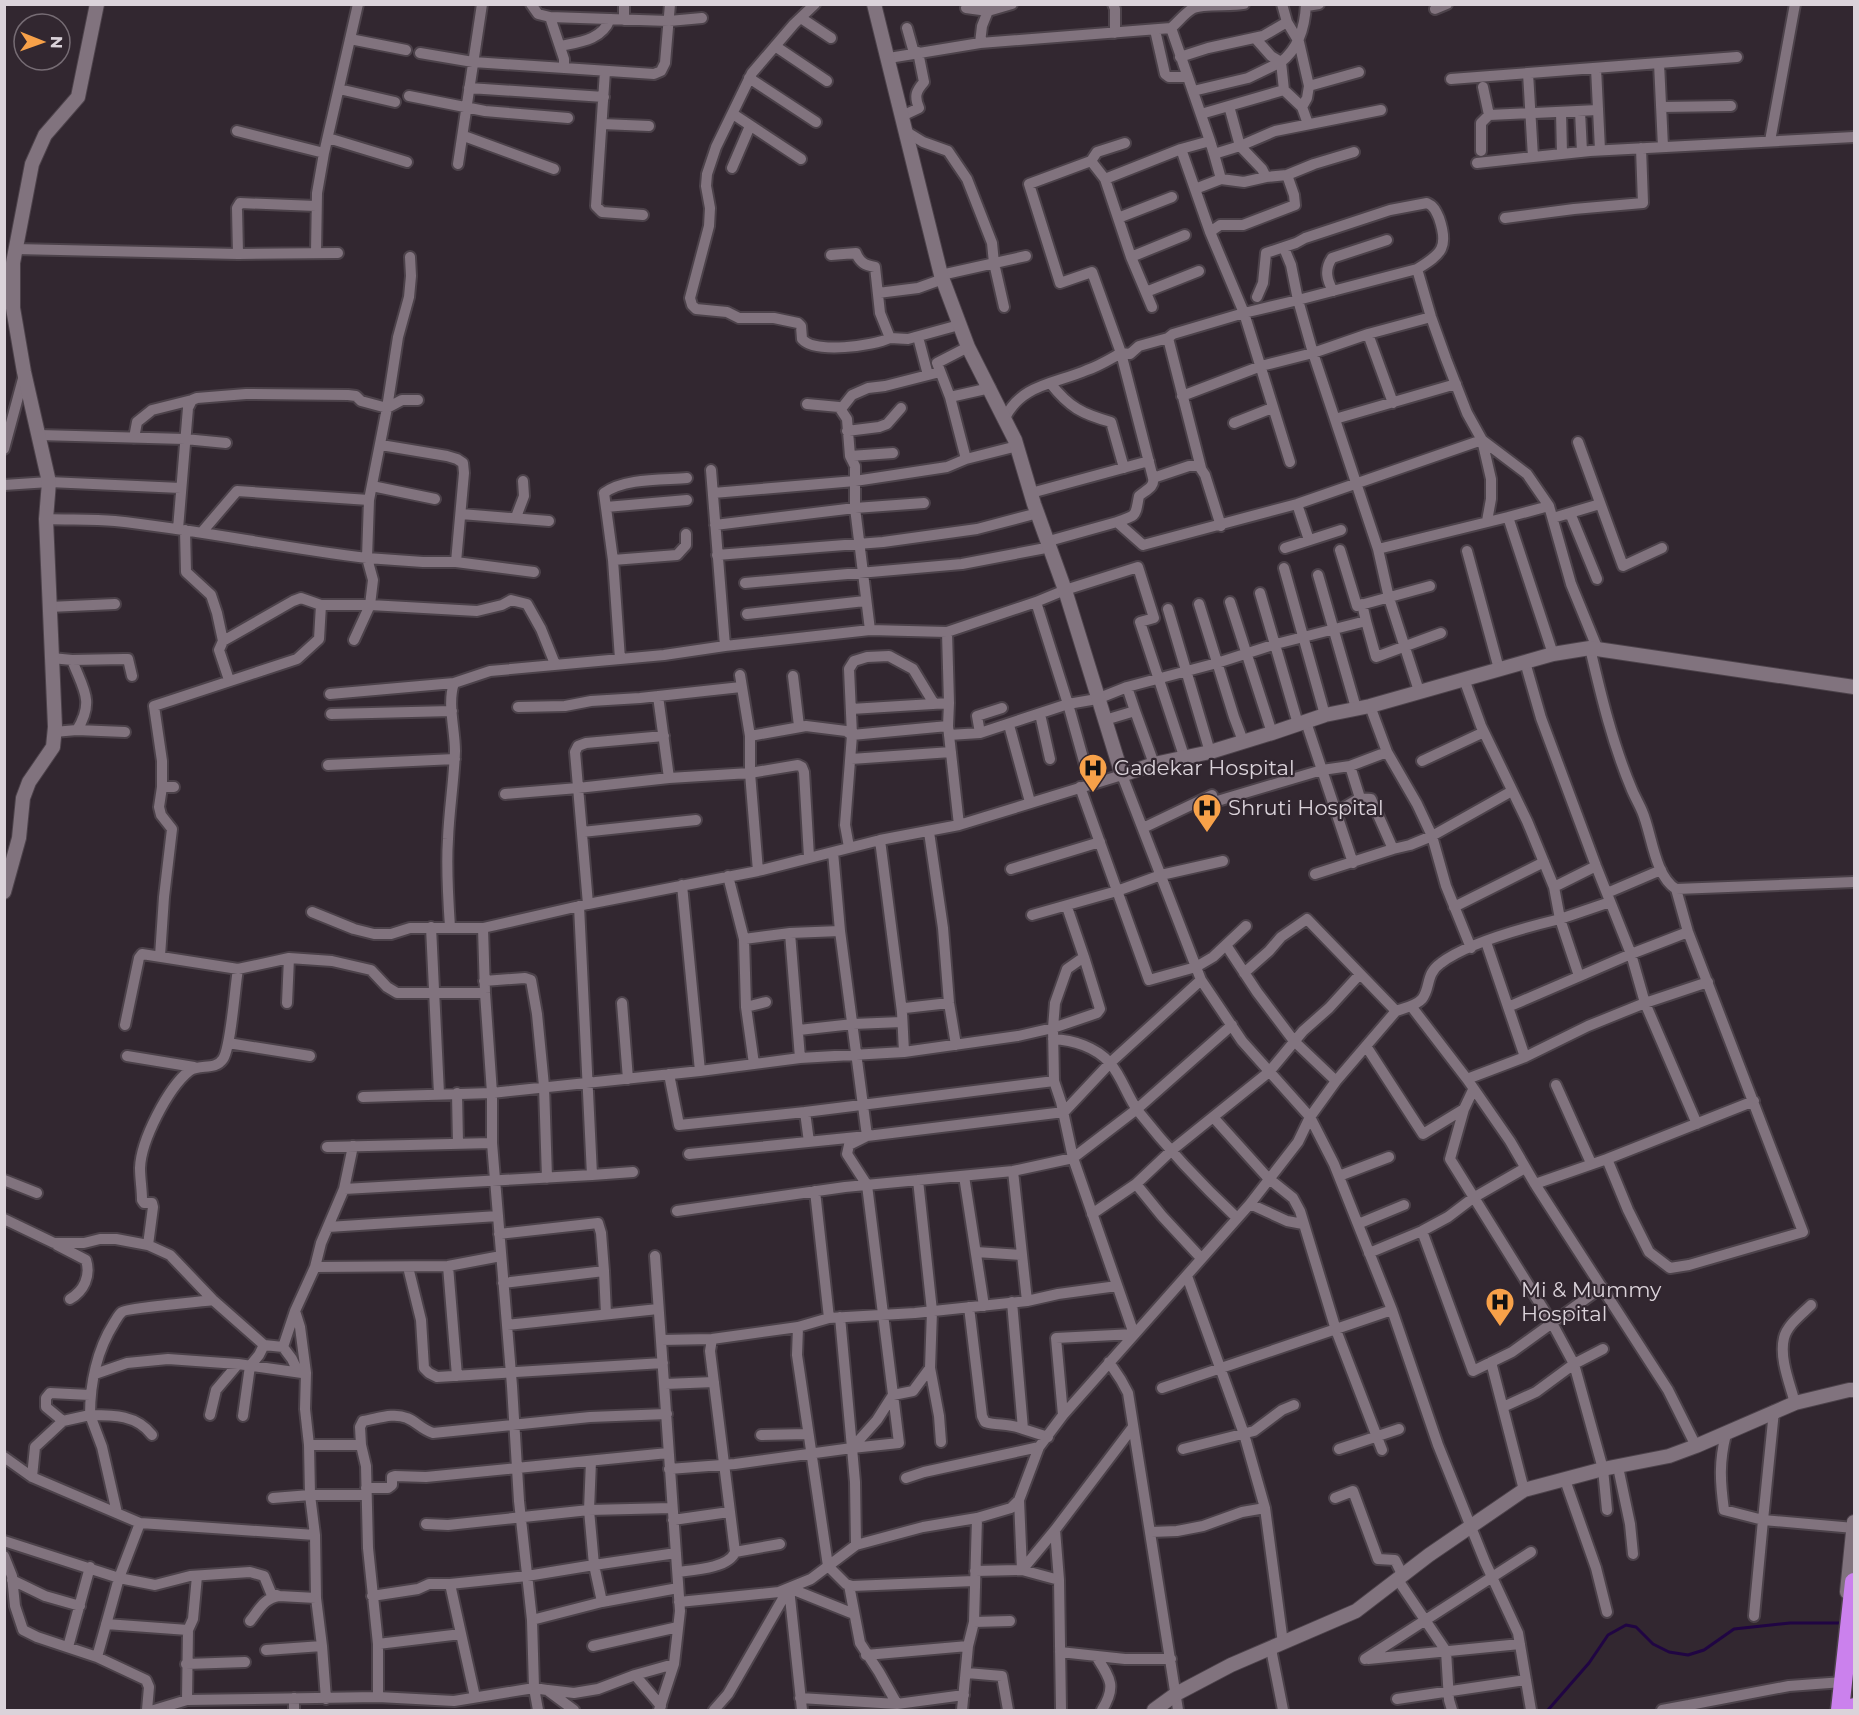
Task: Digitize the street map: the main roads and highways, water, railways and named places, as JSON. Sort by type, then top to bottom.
[{"type":"highway","points":[[1840,1710],[1840,1682],[1854,1582]]},
{"type":"waterway","points":[[1548,1710],[1589,1663],[1608,1635],[1626,1625],[1636,1627],[1653,1644],[1669,1652],[1688,1655],[1704,1650],[1734,1629],[1790,1623],[1841,1623]]},
{"type":"place","name":"Gadekar Hospital","points":[[1093,794]]},
{"type":"place","name":"Shruti Hospital","points":[[1207,834]]},
{"type":"place","name":"Mi & Mummy Hospital","points":[[1500,1328]]}]
